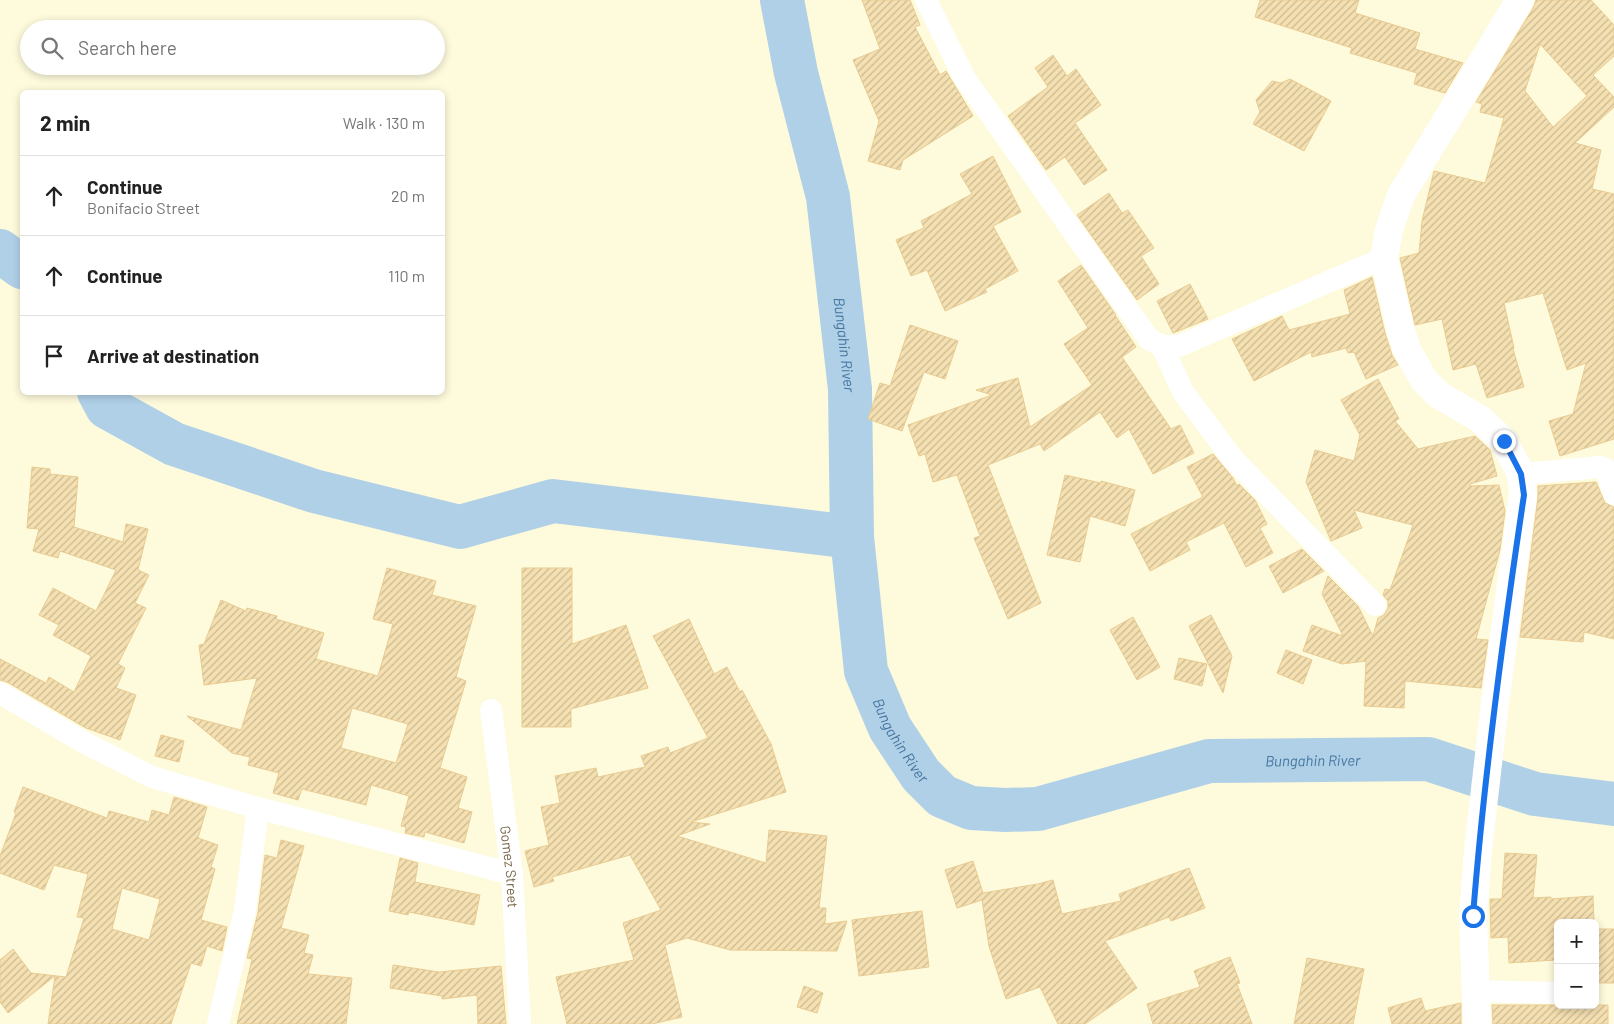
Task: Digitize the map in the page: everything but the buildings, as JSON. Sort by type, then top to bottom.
[{"type":"street","points":[[926,0],[964,77],[1149,339],[1162,346],[1180,346],[1384,258]]},
{"type":"street","points":[[1477,1024],[1473,916],[1478,850],[1495,703],[1524,495],[1521,474],[1504,441],[1480,419],[1439,395],[1424,380],[1407,350],[1384,258],[1389,230],[1401,195],[1520,0]]},
{"type":"street","points":[[1162,346],[1183,392],[1233,459],[1375,605]]},
{"type":"street","points":[[1521,474],[1600,467],[1606,469],[1614,494]]},
{"type":"street","points":[[0,693],[85,743],[152,777],[258,808],[512,874]]},
{"type":"street","name":"Gomez Street","points":[[491,710],[512,874],[520,1024]]},
{"type":"street","points":[[218,1024],[245,910],[258,808]]},
{"type":"street","points":[[1475,991],[1554,993]]},
{"type":"waterway","name":"Bungahin River","points":[[782,0],[796,73],[828,197],[850,389],[852,537],[866,671],[890,728],[921,775],[942,796],[971,808],[1038,809],[1209,761],[1428,759],[1535,794],[1614,804]]},
{"type":"waterway","points":[[0,251],[20,266]]},
{"type":"waterway","points":[[101,395],[107,407],[174,444],[314,491],[460,527],[553,501],[852,537]]},
{"type":"route","points":[[1473,916],[1478,850],[1495,703],[1524,495],[1521,474],[1504,441]]}]
